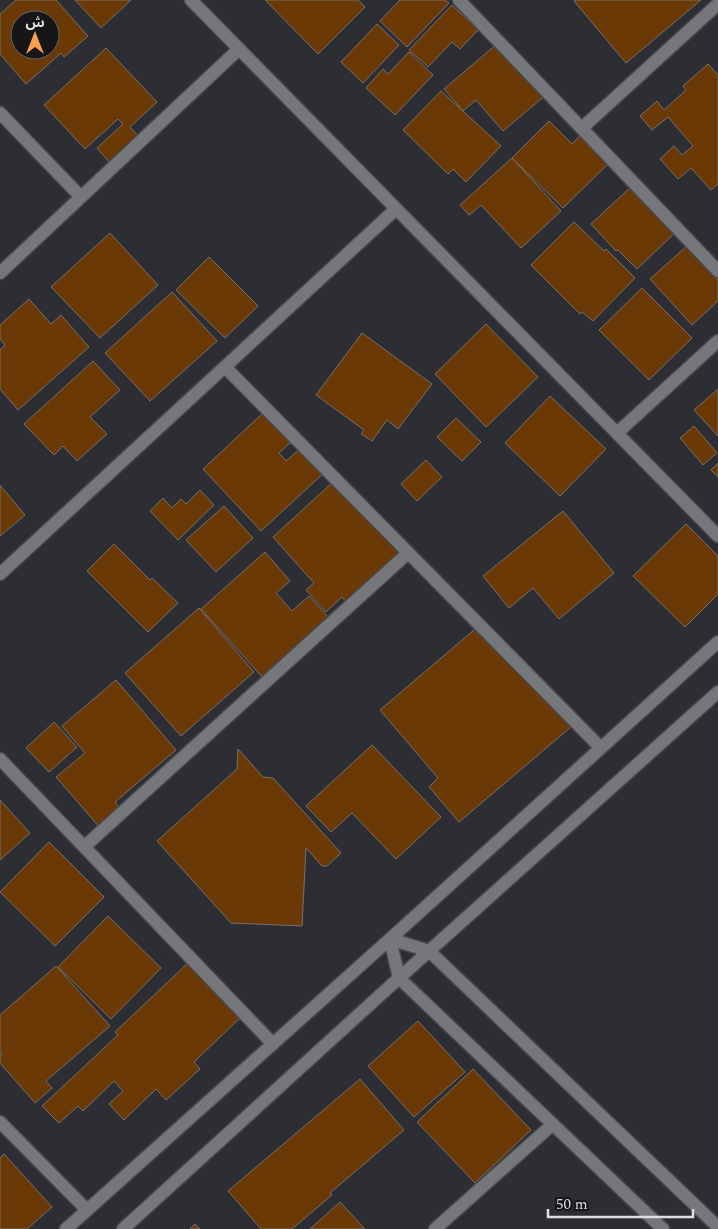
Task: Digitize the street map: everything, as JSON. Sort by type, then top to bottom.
[{"type":"street","points":[[191,0],[718,536]]},
{"type":"street","points":[[459,0],[718,271]]},
{"type":"street","points":[[582,128],[718,4]]},
{"type":"street","points":[[0,273],[239,49]]},
{"type":"street","points":[[0,113],[81,197]]},
{"type":"street","points":[[0,574],[396,209]]},
{"type":"street","points":[[617,433],[718,341]]},
{"type":"street","points":[[224,367],[601,748]]},
{"type":"street","points":[[84,847],[408,553]]},
{"type":"street","points":[[66,1229],[718,642]]},
{"type":"street","points":[[123,1229],[718,692]]},
{"type":"street","points":[[0,759],[273,1044]]},
{"type":"street","points":[[390,939],[430,951],[718,1227]]},
{"type":"street","points":[[390,939],[399,978],[663,1229]]},
{"type":"street","points":[[0,1122],[87,1210]]},
{"type":"street","points":[[435,1229],[553,1124]]},
{"type":"building","points":[[16,0],[56,0],[88,36],[64,57],[60,54],[60,10],[10,10],[10,60],[53,60],[26,84],[0,54],[0,14]]},
{"type":"building","points":[[75,0],[131,0],[101,28]]},
{"type":"building","points":[[265,0],[358,0],[365,7],[318,54]]},
{"type":"building","points":[[400,0],[445,0],[449,3],[407,47],[380,21]]},
{"type":"building","points":[[575,0],[701,0],[626,63]]},
{"type":"building","points":[[452,5],[478,30],[460,49],[452,42],[428,67],[409,50]]},
{"type":"building","points":[[377,24],[399,45],[363,83],[341,62]]},
{"type":"building","points":[[498,43],[547,94],[503,131],[476,100],[463,111],[444,89]]},
{"type":"building","points":[[106,48],[157,102],[130,127],[140,138],[111,164],[97,148],[123,124],[118,119],[85,149],[44,105]]},
{"type":"building","points":[[409,52],[433,75],[395,115],[366,88],[383,69],[388,74]]},
{"type":"building","points":[[708,64],[718,75],[718,184],[711,190],[691,168],[678,179],[660,159],[674,146],[682,155],[693,146],[668,117],[652,130],[640,116],[657,101],[664,110],[686,90],[683,86]]},
{"type":"building","points":[[441,91],[501,146],[466,182],[453,169],[448,174],[403,130]]},
{"type":"building","points":[[549,121],[572,144],[583,132],[610,162],[563,208],[512,158]]},
{"type":"building","points":[[512,158],[561,211],[521,248],[481,205],[469,215],[460,205]]},
{"type":"building","points":[[633,185],[677,231],[637,269],[618,250],[616,251],[591,224]]},
{"type":"building","points":[[574,222],[604,251],[606,249],[635,278],[593,321],[582,312],[580,314],[531,265]]},
{"type":"building","points":[[110,233],[158,285],[100,338],[51,287]]},
{"type":"building","points":[[687,246],[718,280],[718,301],[692,325],[650,279]]},
{"type":"building","points":[[209,257],[258,306],[225,338],[176,290]]},
{"type":"building","points":[[642,288],[692,338],[649,380],[599,330]]},
{"type":"building","points":[[172,292],[217,341],[150,401],[105,353]]},
{"type":"building","points":[[29,299],[51,324],[61,315],[89,347],[18,410],[0,389],[0,350],[5,345],[0,339],[0,325]]},
{"type":"building","points":[[486,324],[538,377],[486,427],[435,374]]},
{"type":"building","points":[[362,333],[432,384],[398,429],[387,420],[372,441],[361,434],[364,430],[316,395]]},
{"type":"building","points":[[93,361],[120,390],[90,417],[107,434],[77,461],[63,446],[54,455],[24,424]]},
{"type":"building","points":[[718,389],[718,436],[694,410]]},
{"type":"building","points":[[550,396],[606,449],[560,496],[505,443]]},
{"type":"building","points":[[264,412],[292,441],[279,453],[286,461],[302,447],[326,471],[261,531],[203,469]]},
{"type":"building","points":[[456,418],[481,442],[462,461],[437,437]]},
{"type":"building","points":[[694,426],[717,453],[703,465],[680,438]]},
{"type":"building","points":[[426,460],[442,477],[417,501],[401,484]]},
{"type":"building","points":[[718,463],[718,477],[711,470]]},
{"type":"building","points":[[334,481],[403,555],[348,604],[342,597],[326,612],[306,590],[314,583],[273,537]]},
{"type":"building","points":[[0,485],[25,515],[0,536]]},
{"type":"building","points":[[200,490],[214,505],[178,540],[150,511],[163,498],[172,508],[181,499],[186,504]]},
{"type":"building","points":[[224,506],[253,538],[216,572],[186,540]]},
{"type":"building","points":[[563,511],[614,573],[559,619],[533,588],[509,608],[483,576]]},
{"type":"building","points":[[686,524],[718,556],[718,594],[685,627],[633,576]]},
{"type":"building","points":[[114,544],[150,580],[152,578],[178,603],[148,632],[87,571]]},
{"type":"building","points":[[265,552],[290,581],[276,593],[292,611],[309,596],[331,620],[264,679],[201,609]]},
{"type":"building","points":[[199,608],[254,672],[181,736],[125,673]]},
{"type":"building","points":[[481,624],[571,727],[459,822],[429,787],[438,778],[380,710]]},
{"type":"building","points":[[116,680],[176,750],[115,802],[123,811],[101,829],[56,777],[85,753],[62,726]]},
{"type":"building","points":[[54,722],[77,747],[49,772],[26,748]]},
{"type":"building","points":[[372,745],[441,817],[396,859],[352,813],[331,832],[306,806]]},
{"type":"building","points":[[238,749],[263,777],[273,778],[341,853],[327,866],[322,866],[306,848],[302,926],[231,923],[157,841],[237,769]]},
{"type":"building","points":[[0,800],[30,833],[0,860]]},
{"type":"building","points":[[49,842],[104,897],[55,946],[0,892]]},
{"type":"building","points":[[108,916],[161,968],[111,1019],[58,967]]},
{"type":"building","points":[[189,962],[241,1017],[194,1062],[200,1069],[166,1100],[156,1089],[124,1120],[109,1104],[123,1091],[114,1081],[83,1111],[78,1106],[59,1123],[42,1106],[118,1035],[115,1032]]},
{"type":"building","points":[[56,966],[110,1026],[46,1081],[52,1088],[35,1103],[0,1063],[0,1055],[2,1054],[0,1052],[0,1015]]},
{"type":"building","points":[[418,1021],[465,1072],[414,1117],[368,1066]]},
{"type":"building","points":[[473,1069],[531,1130],[475,1183],[417,1122]]},
{"type":"building","points":[[360,1079],[404,1130],[330,1193],[332,1195],[292,1229],[261,1229],[228,1191]]},
{"type":"building","points":[[4,1154],[52,1207],[27,1229],[0,1229],[0,1158]]},
{"type":"building","points":[[340,1202],[365,1229],[310,1229]]},
{"type":"building","points":[[195,1224],[200,1229],[190,1229]]}]
